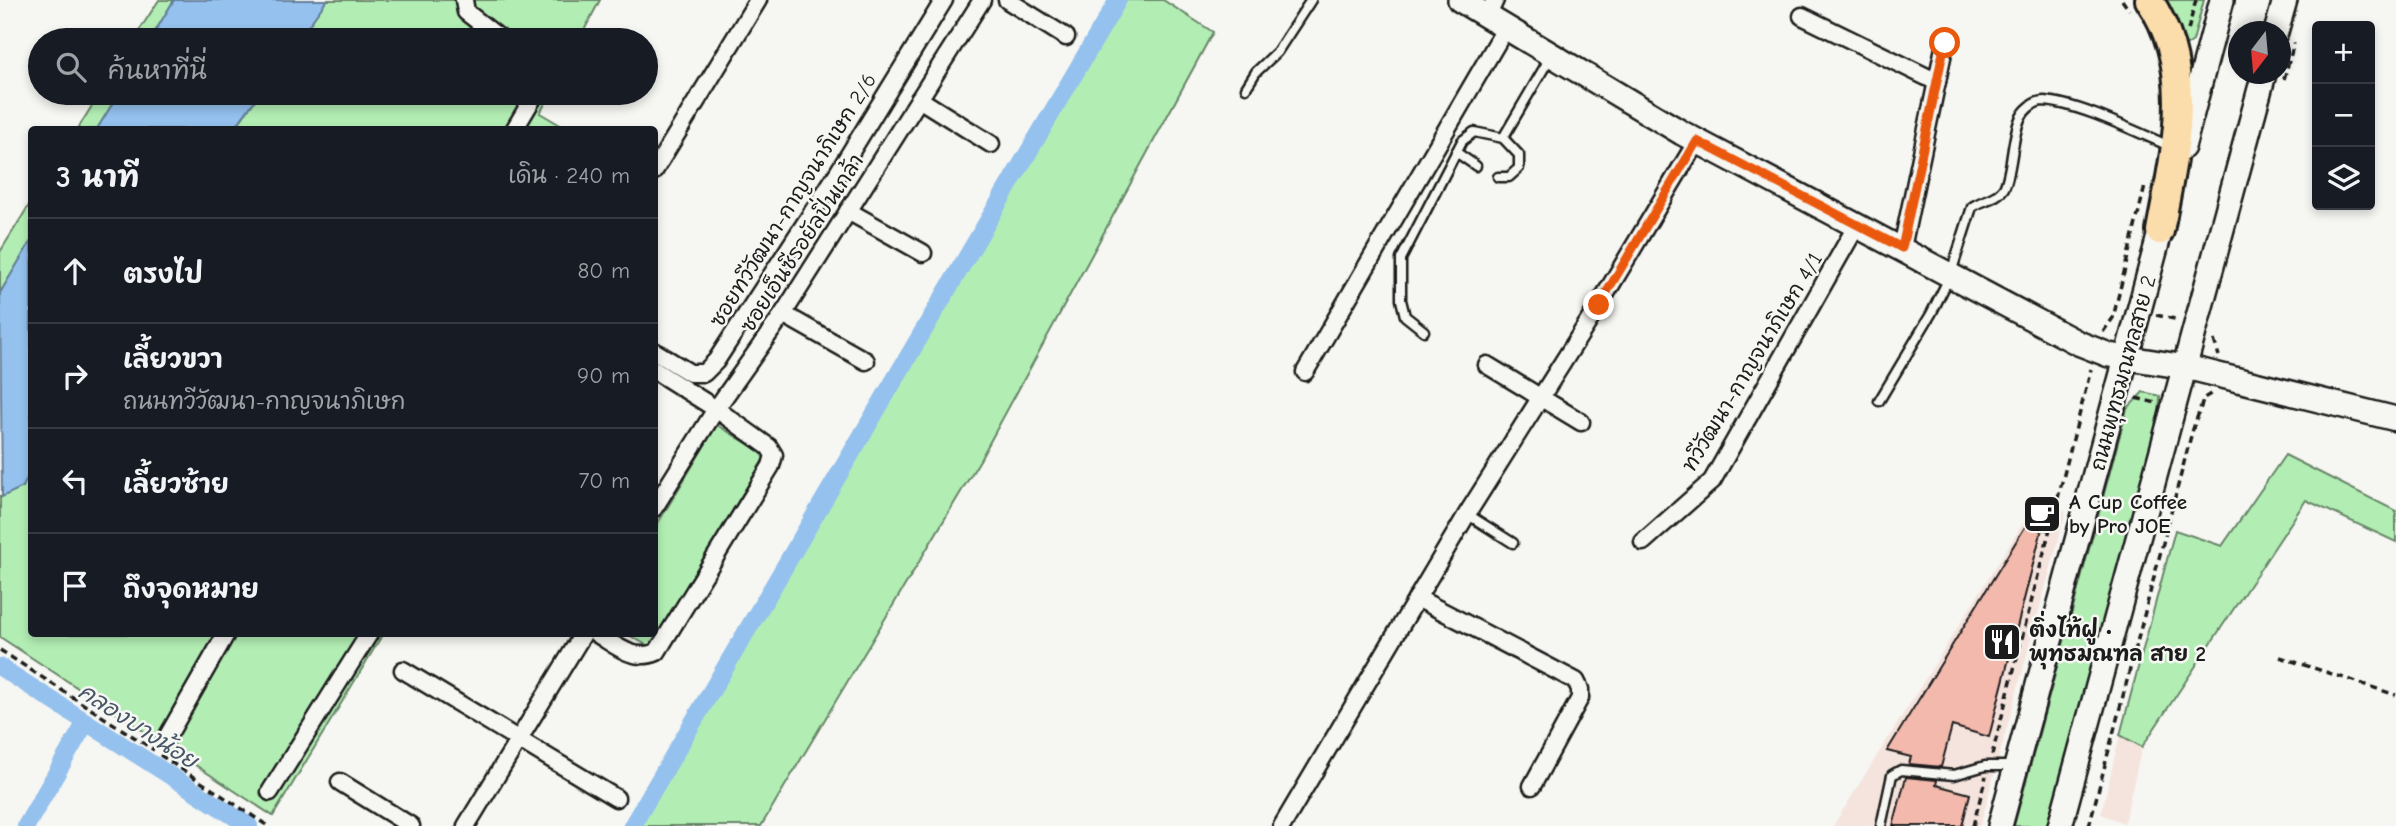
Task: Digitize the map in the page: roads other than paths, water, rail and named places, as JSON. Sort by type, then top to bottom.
[{"type":"main road","points":[[1460,0],[1496,15],[1551,56],[1697,141],[2078,343],[2109,355],[2186,368],[2396,419]]},
{"type":"main road","points":[[2149,0],[2164,24],[2173,49],[2178,79],[2179,103],[2174,148],[2160,231]]},
{"type":"main road","name":"ถนนพุทธมณฑลสาย 2","points":[[2000,826],[2128,358],[2222,0]]},
{"type":"main road","points":[[2279,21],[2285,0]]},
{"type":"main road","points":[[2060,826],[2261,84]]},
{"type":"street","points":[[464,0],[466,12],[487,28]]},
{"type":"street","points":[[658,164],[758,0]]},
{"type":"street","name":"ซอยทวีวัฒนา-กาญจนาภิเษก 2/6","points":[[658,353],[690,373],[704,373],[716,361],[839,171],[944,0]]},
{"type":"street","name":"ซอยเอ็นซีรอยัลปิ่นเกล้า","points":[[658,502],[716,409],[783,314],[982,0]]},
{"type":"street","points":[[1007,0],[1066,37]]},
{"type":"street","points":[[1305,372],[1496,15]]},
{"type":"street","points":[[1802,16],[1937,82]]},
{"type":"street","points":[[1902,248],[1945,43]]},
{"type":"street","points":[[919,99],[991,144]]},
{"type":"street","points":[[516,126],[529,105]]},
{"type":"street","points":[[1282,826],[1467,514],[1599,305],[1697,141]]},
{"type":"street","points":[[848,211],[923,253]]},
{"type":"street","name":"ทวีวัฒนา-กาญจนาภิเษก 4/1","points":[[1643,542],[1712,481],[1857,225]]},
{"type":"street","points":[[783,314],[866,360]]},
{"type":"street","points":[[1487,365],[1581,422]]},
{"type":"street","points":[[602,637],[630,654],[645,657],[657,652],[771,466],[774,455],[769,447],[716,409],[658,373]]},
{"type":"street","points":[[1418,598],[1576,681],[1580,698],[1532,786]]},
{"type":"street","points":[[166,739],[224,637]]},
{"type":"street","points":[[270,792],[367,637]]},
{"type":"street","points":[[466,826],[581,637]]},
{"type":"street","points":[[403,670],[616,798]]},
{"type":"street","points":[[340,782],[411,826]]},
{"type":"lane","points":[[1246,88],[1256,72],[1277,52],[1311,0]]},
{"type":"lane","points":[[1503,138],[1551,56]]},
{"type":"lane","points":[[1880,401],[1950,276],[1972,207],[1990,200],[2004,188],[2020,120],[2026,109],[2042,101],[2097,116],[2174,148]]},
{"type":"lane","points":[[1424,331],[1405,316],[1401,300],[1401,259],[1462,141],[1474,132],[1503,138],[1519,155],[1519,168],[1508,177],[1498,177]]},
{"type":"lane","points":[[1456,152],[1476,166]]},
{"type":"lane","points":[[1467,514],[1513,543]]},
{"type":"lane","points":[[1881,826],[1892,775],[1895,772],[1901,770],[1954,775],[1989,765],[2017,766]]},
{"type":"water","points":[[174,0],[327,0],[307,28],[157,28]]},
{"type":"water","points":[[112,105],[251,105],[236,126],[99,126]]},
{"type":"water","points":[[28,246],[28,476],[23,487],[2,497],[0,293]]},
{"type":"waterway","points":[[632,826],[1118,0]]},
{"type":"waterway","name":"คลองบางน้อย","points":[[0,667],[249,826]]},
{"type":"waterway","points":[[26,826],[86,722]]},
{"type":"place","name":"A Cup Coffee by Pro JOE","points":[[2042,514]]},
{"type":"place","name":"ติ่งไท้ฝู • พุทธมณฑล สาย 2","points":[[2002,642]]}]
